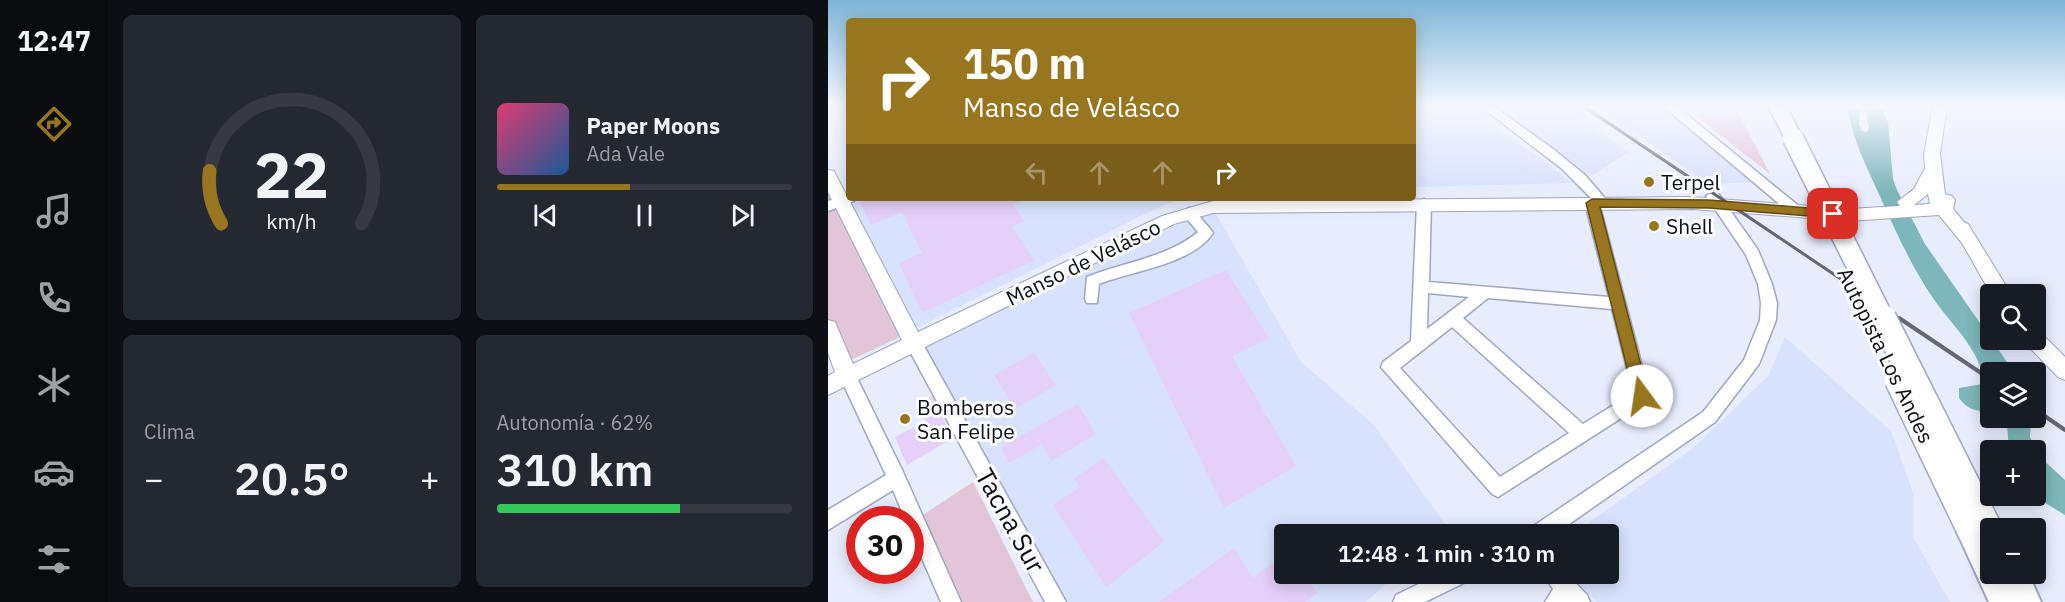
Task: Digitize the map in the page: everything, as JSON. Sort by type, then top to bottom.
[{"type":"highway","name":"Autopista Los Andes","points":[[1784,134],[1980,530]]},
{"type":"highway","name":"Autopista Los Andes","points":[[1786,134],[1787,138]]},
{"type":"highway","name":"Autopista Los Andes","points":[[1996,584],[2005,602]]},
{"type":"highway","points":[[2017,584],[2026,602]]},
{"type":"main road","points":[[1935,134],[1932,154],[1933,172],[1945,205],[1995,284]]},
{"type":"main road","points":[[1914,207],[1933,172]]},
{"type":"main road","points":[[828,175],[839,202],[912,340],[840,374],[828,386]]},
{"type":"main road","name":"Manso de Velásco","points":[[1418,200],[1717,200],[1845,210],[1945,205]]},
{"type":"main road","name":"Manso de Velásco","points":[[912,340],[1174,210],[1208,201]]},
{"type":"main road","name":"Manso de Velásco","points":[[912,340],[1168,220],[1189,213],[1237,206],[1388,201]]},
{"type":"main road","points":[[828,328],[840,374]]},
{"type":"main road","points":[[2045,350],[2065,371]]},
{"type":"street","points":[[1486,292],[1389,367],[1498,488],[1642,396],[1618,304],[1597,200],[1573,172],[1522,134]]},
{"type":"street","points":[[1702,134],[1788,205]]},
{"type":"street","points":[[1418,200],[1421,286],[1419,344]]},
{"type":"street","points":[[1554,524],[1709,417],[1751,364],[1768,320],[1769,303],[1765,284],[1753,254],[1717,200]]},
{"type":"street","points":[[1092,299],[1092,281],[1197,242],[1206,233],[1189,213]]},
{"type":"street","points":[[1421,286],[1618,304]]},
{"type":"street","points":[[1453,318],[1581,433]]},
{"type":"street","name":"Tacna Sur","points":[[912,340],[1056,602]]},
{"type":"street","points":[[840,374],[897,478],[951,602]]},
{"type":"street","points":[[828,521],[897,478]]},
{"type":"street","points":[[1402,602],[1440,584]]},
{"type":"street","points":[[1559,584],[1568,598]]},
{"type":"shaded area","points":[[1416,134],[1507,134],[1573,183],[1416,187]]},
{"type":"shaded area","points":[[1534,134],[1603,134],[1629,152],[1591,176]]},
{"type":"shaded area","points":[[1636,134],[1697,134],[1754,182],[1708,184]]},
{"type":"shaded area","points":[[1719,134],[1749,134],[1770,174]]},
{"type":"shaded area","points":[[1854,134],[1889,134],[1893,179],[1897,190],[1925,244],[1980,323],[1980,350],[1999,350],[2007,362],[1980,362],[1980,366],[1970,346],[1924,284],[1907,254],[1868,171]]},
{"type":"shaded area","points":[[828,186],[904,335],[847,362],[828,319]]},
{"type":"shaded area","points":[[858,201],[1175,201],[1155,209],[913,330],[848,205]]},
{"type":"shaded area","points":[[1216,214],[1301,362],[1374,425],[1445,524],[1274,524],[1274,584],[1386,584],[1366,602],[1066,602],[920,348],[1197,217]]},
{"type":"shaded area","points":[[1785,337],[1891,431],[1913,492],[1913,537],[1950,602],[1597,602],[1579,584],[1619,584],[1619,524],[1587,524],[1692,449],[1768,376]]},
{"type":"shaded area","points":[[1980,384],[1980,411],[1965,405],[1959,398],[1959,388]]},
{"type":"shaded area","points":[[2007,428],[2030,428],[2032,440],[2008,440]]},
{"type":"shaded area","points":[[2046,463],[2065,480],[2065,515],[2046,503]]},
{"type":"shaded area","points":[[973,482],[1033,602],[957,602],[924,523],[924,514]]},
{"type":"building","points":[[1020,201],[1013,204],[1024,221],[1012,227],[1034,260],[922,313],[899,263],[922,253],[902,212],[871,225],[860,202]]},
{"type":"building","points":[[1226,270],[1269,338],[1232,356],[1296,466],[1224,508],[1129,313]]},
{"type":"building","points":[[1034,353],[1056,385],[1015,409],[994,375]]},
{"type":"building","points":[[932,396],[953,438],[907,465],[895,437],[926,421],[918,404]]},
{"type":"building","points":[[1078,404],[1096,434],[1051,461],[1042,444],[1009,463],[1001,447]]},
{"type":"building","points":[[1104,458],[1164,542],[1106,587],[1053,505],[1080,487],[1074,478]]},
{"type":"building","points":[[1234,548],[1253,578],[1274,562],[1274,584],[1311,584],[1317,593],[1305,602],[1159,602]]},
{"type":"railway","points":[[1625,134],[1902,320]]},
{"type":"railway","points":[[1899,318],[1980,372]]},
{"type":"railway","points":[[2046,417],[2065,430]]},
{"type":"place","name":"Terpel","points":[[1649,182]]},
{"type":"place","name":"Shell","points":[[1654,226]]},
{"type":"place","name":"Bomberos San Felipe","points":[[905,419]]},
{"type":"route","points":[[1642,396],[1592,203],[1693,203],[1833,214]]}]
